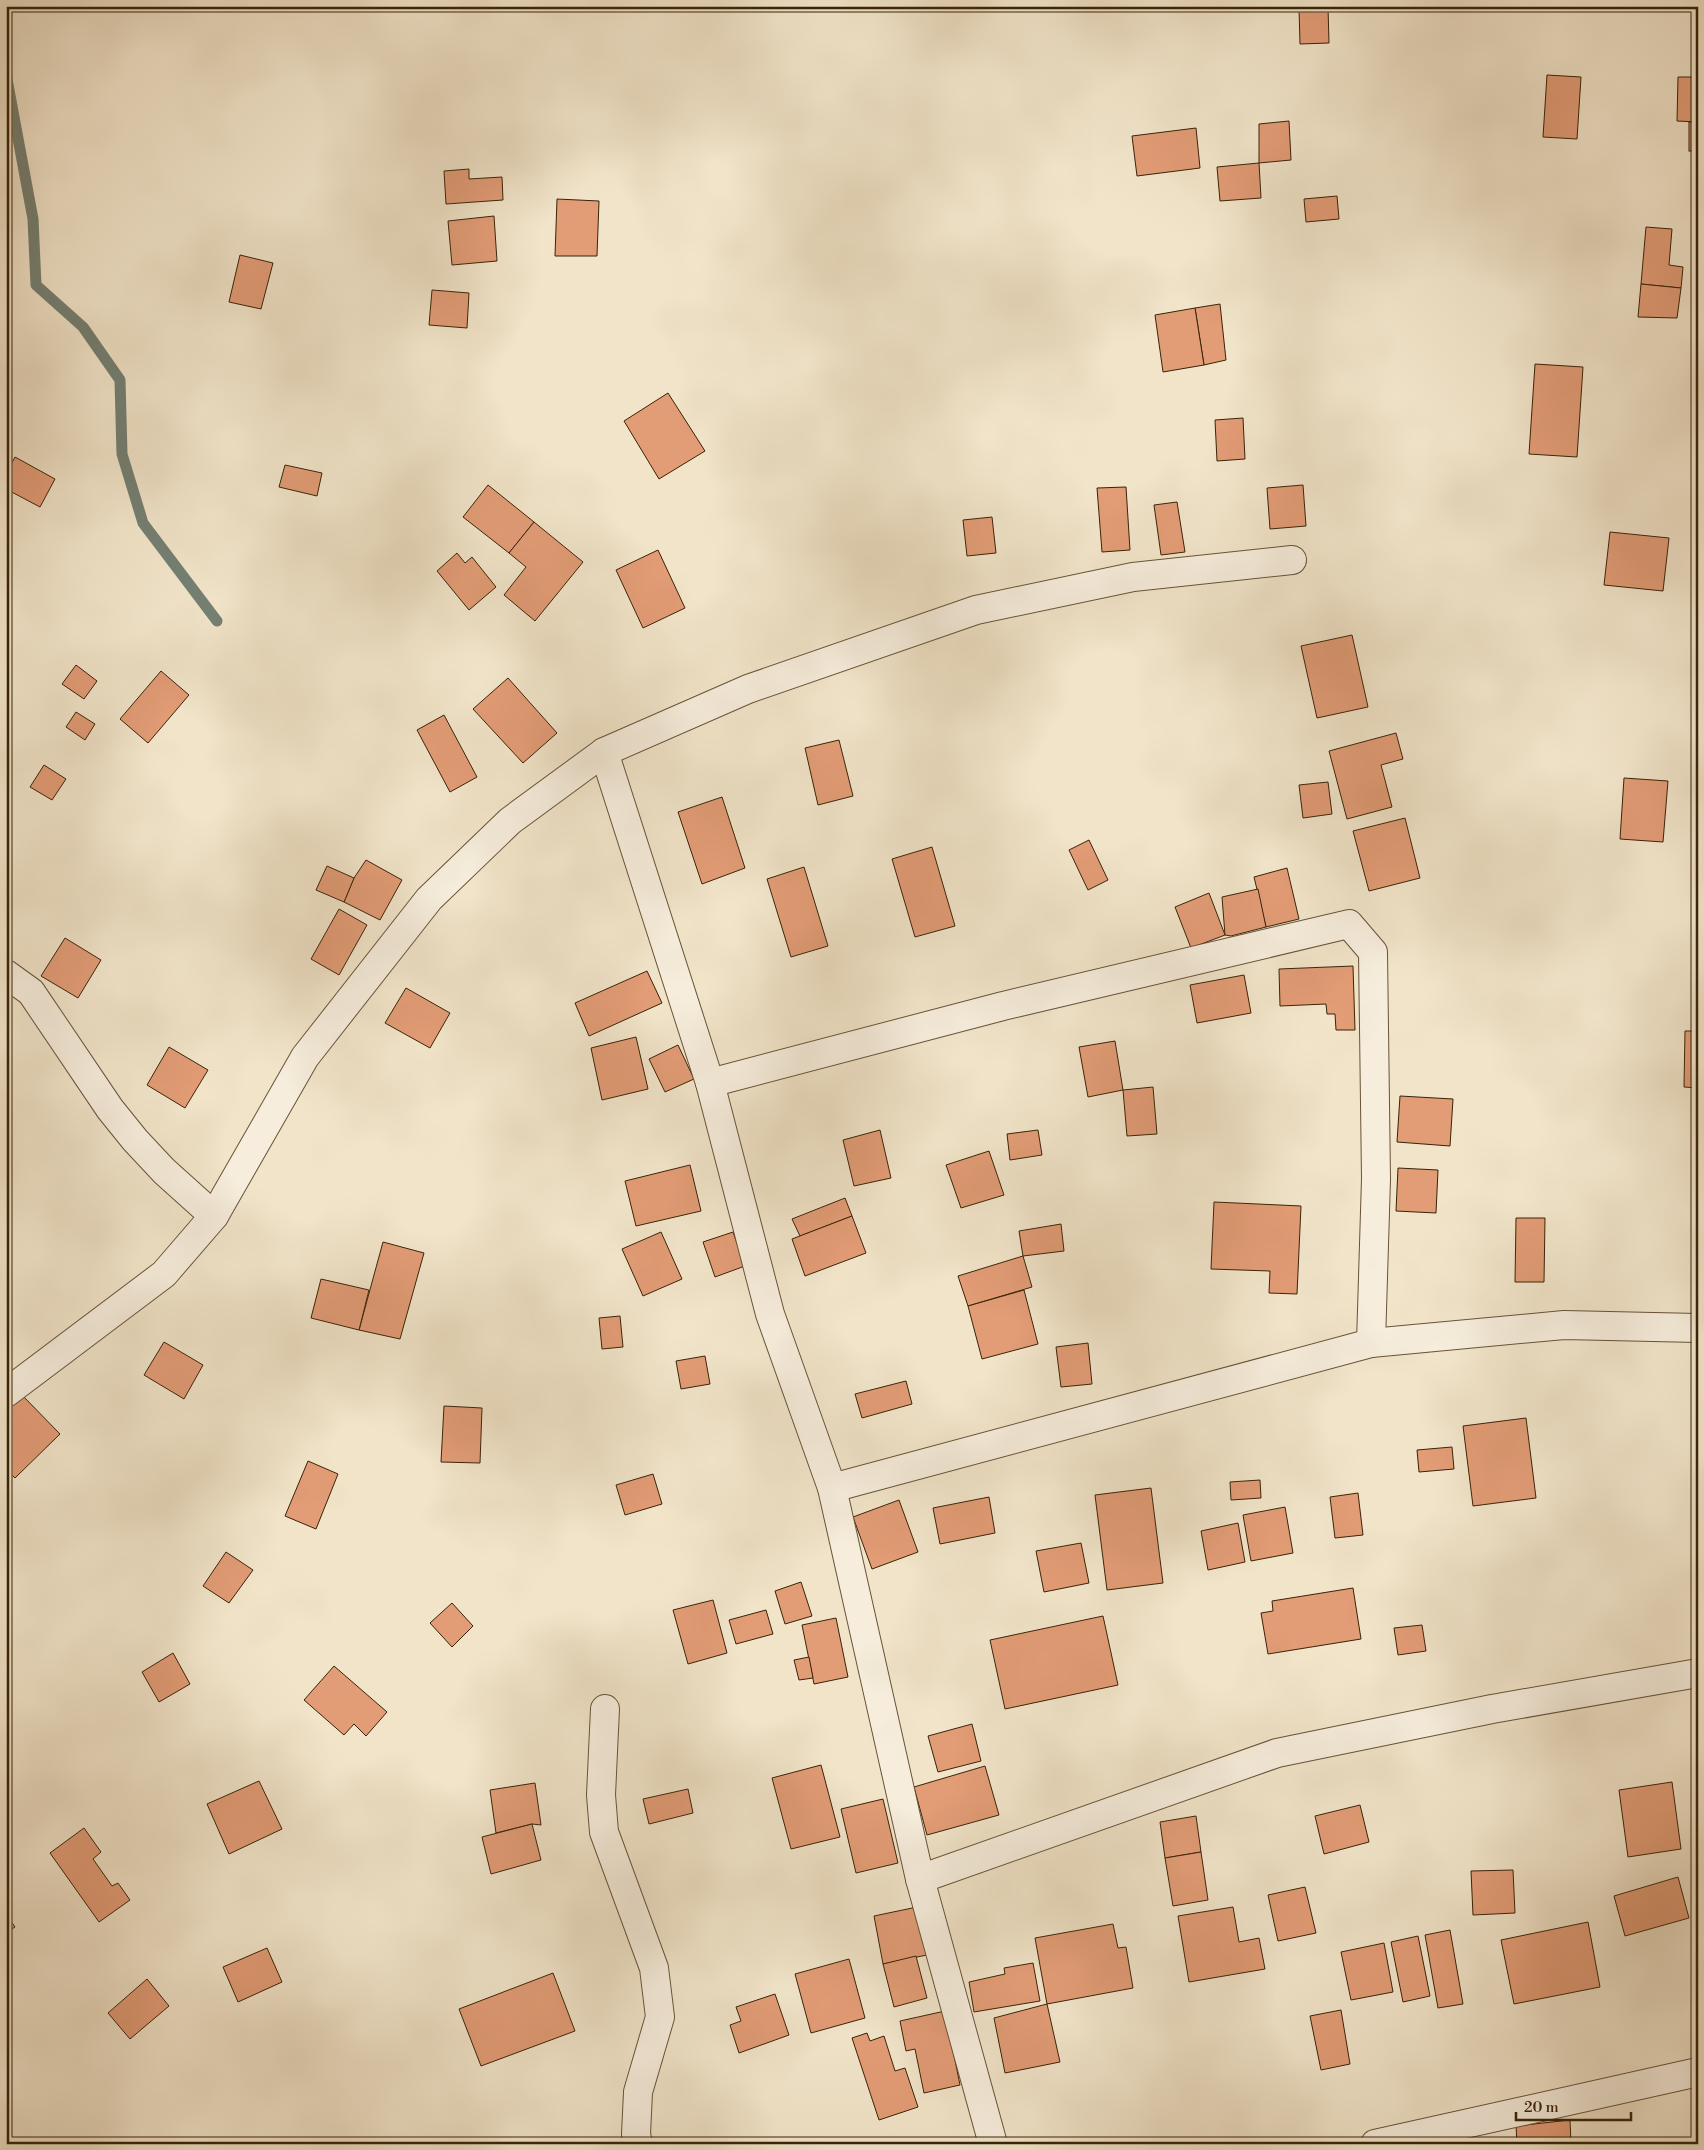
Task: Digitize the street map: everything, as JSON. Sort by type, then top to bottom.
[{"type":"street","points":[[6,1392],[164,1274],[214,1216],[305,1057],[429,899],[510,820],[604,752],[748,689],[976,610],[1133,577],[1292,560]]},
{"type":"street","points":[[604,752],[710,1082],[770,1314],[832,1488],[920,1879],[993,2144]]},
{"type":"street","points":[[710,1082],[1003,1006],[1350,924],[1373,952],[1376,1179],[1371,1343]]},
{"type":"street","points":[[6,974],[31,992],[110,1109],[135,1140],[164,1171],[214,1216]]},
{"type":"street","points":[[832,1488],[1371,1343],[1564,1325],[1698,1328]]},
{"type":"street","points":[[920,1879],[1277,1753],[1492,1709],[1698,1673]]},
{"type":"street","points":[[605,1709],[601,1795],[604,1832],[654,1968],[660,2017],[638,2092],[636,2134],[638,2144]]},
{"type":"street","points":[[1375,2144],[1698,2072]]},
{"type":"building","points":[[1328,7],[1329,43],[1300,44],[1299,8]]},
{"type":"building","points":[[1547,75],[1581,77],[1577,139],[1543,137]]},
{"type":"building","points":[[1678,77],[1698,77],[1698,122],[1677,121]]},
{"type":"building","points":[[1289,121],[1291,160],[1259,163],[1259,124]]},
{"type":"building","points":[[1689,122],[1698,122],[1698,151],[1689,151]]},
{"type":"building","points":[[1196,128],[1200,168],[1137,176],[1132,136]]},
{"type":"building","points":[[1259,163],[1261,198],[1220,201],[1217,167]]},
{"type":"building","points":[[469,169],[469,179],[502,177],[503,200],[446,204],[444,171]]},
{"type":"building","points":[[1337,196],[1339,219],[1306,222],[1304,199]]},
{"type":"building","points":[[557,199],[599,201],[597,256],[555,256]]},
{"type":"building","points":[[494,216],[497,261],[452,265],[448,221]]},
{"type":"building","points":[[1646,227],[1672,229],[1669,265],[1683,267],[1681,288],[1641,284]]},
{"type":"building","points":[[240,255],[273,263],[261,309],[229,302]]},
{"type":"building","points":[[1641,284],[1681,288],[1677,318],[1638,317]]},
{"type":"building","points":[[432,290],[469,293],[467,328],[429,325]]},
{"type":"building","points":[[1220,304],[1226,360],[1204,365],[1195,308]]},
{"type":"building","points":[[1195,308],[1204,365],[1163,372],[1155,315]]},
{"type":"building","points":[[1535,364],[1583,367],[1577,457],[1529,454]]},
{"type":"building","points":[[668,393],[705,451],[659,479],[624,421]]},
{"type":"building","points":[[1243,418],[1245,459],[1217,461],[1215,420]]},
{"type":"building","points":[[15,457],[55,479],[40,507],[6,489],[6,474]]},
{"type":"building","points":[[285,465],[322,473],[317,496],[279,487]]},
{"type":"building","points":[[488,485],[534,522],[509,553],[463,517]]},
{"type":"building","points":[[1303,485],[1306,526],[1270,529],[1267,488]]},
{"type":"building","points":[[1126,487],[1130,550],[1102,552],[1097,488]]},
{"type":"building","points":[[1177,502],[1185,552],[1161,555],[1154,505]]},
{"type":"building","points":[[992,517],[996,553],[967,556],[963,520]]},
{"type":"building","points":[[534,522],[583,562],[535,621],[504,595],[526,567],[509,553]]},
{"type":"building","points":[[1610,532],[1669,538],[1663,591],[1604,585]]},
{"type":"building","points":[[658,550],[685,608],[643,628],[616,570]]},
{"type":"building","points":[[457,553],[465,563],[472,557],[496,587],[469,610],[437,571]]},
{"type":"building","points":[[1352,635],[1368,707],[1317,718],[1301,646]]},
{"type":"building","points":[[76,665],[97,681],[84,699],[62,684]]},
{"type":"building","points":[[161,671],[189,695],[148,743],[120,719]]},
{"type":"building","points":[[508,678],[557,733],[523,763],[473,709]]},
{"type":"building","points":[[76,712],[95,724],[85,740],[66,727]]},
{"type":"building","points":[[444,715],[477,777],[450,792],[417,730]]},
{"type":"building","points":[[1396,733],[1403,759],[1381,765],[1392,807],[1347,819],[1329,751]]},
{"type":"building","points":[[839,740],[853,796],[818,805],[805,748]]},
{"type":"building","points":[[44,765],[66,779],[52,800],[30,787]]},
{"type":"building","points":[[1624,778],[1668,781],[1663,842],[1620,839]]},
{"type":"building","points":[[1328,782],[1332,814],[1303,818],[1299,785]]},
{"type":"building","points":[[722,797],[745,868],[702,884],[678,812]]},
{"type":"building","points":[[1405,818],[1420,878],[1369,891],[1353,831]]},
{"type":"building","points":[[1089,840],[1108,880],[1088,890],[1069,850]]},
{"type":"building","points":[[932,847],[955,926],[915,937],[892,859]]},
{"type":"building","points":[[366,860],[402,880],[380,920],[344,902],[354,878]]},
{"type":"building","points":[[327,866],[354,878],[344,902],[316,890]]},
{"type":"building","points":[[804,867],[828,946],[791,957],[767,879]]},
{"type":"building","points":[[1287,868],[1299,919],[1266,927],[1254,877]]},
{"type":"building","points":[[1258,889],[1266,927],[1231,936],[1225,935],[1222,897]]},
{"type":"building","points":[[1209,893],[1225,935],[1191,948],[1175,907]]},
{"type":"building","points":[[339,909],[367,925],[339,975],[311,959]]},
{"type":"building","points":[[65,938],[101,960],[78,998],[41,976]]},
{"type":"building","points":[[1353,966],[1355,1030],[1336,1030],[1335,1014],[1327,1014],[1326,1004],[1280,1006],[1279,969]]},
{"type":"building","points":[[647,971],[662,1003],[589,1036],[575,1003]]},
{"type":"building","points":[[1244,975],[1251,1013],[1197,1023],[1190,985]]},
{"type":"building","points":[[406,988],[450,1013],[430,1048],[385,1023]]},
{"type":"building","points":[[1685,1031],[1698,1031],[1698,1088],[1684,1087]]},
{"type":"building","points":[[636,1037],[648,1089],[602,1100],[591,1048]]},
{"type":"building","points":[[1115,1041],[1123,1090],[1088,1097],[1079,1047]]},
{"type":"building","points":[[678,1045],[694,1079],[665,1092],[649,1059]]},
{"type":"building","points":[[169,1047],[208,1070],[185,1108],[147,1085]]},
{"type":"building","points":[[1153,1087],[1157,1134],[1127,1136],[1123,1090]]},
{"type":"building","points":[[1400,1096],[1453,1099],[1450,1146],[1397,1142]]},
{"type":"building","points":[[880,1130],[891,1178],[854,1186],[843,1140]]},
{"type":"building","points":[[1038,1130],[1042,1155],[1010,1160],[1007,1134]]},
{"type":"building","points":[[989,1151],[1004,1195],[961,1208],[946,1165]]},
{"type":"building","points":[[690,1165],[701,1211],[636,1226],[625,1181]]},
{"type":"building","points":[[1398,1168],[1438,1170],[1436,1213],[1396,1211]]},
{"type":"building","points":[[845,1198],[852,1216],[800,1236],[792,1219]]},
{"type":"building","points":[[1214,1202],[1301,1206],[1297,1294],[1269,1293],[1270,1271],[1211,1269]]},
{"type":"building","points":[[852,1216],[866,1253],[805,1276],[792,1239]]},
{"type":"building","points":[[1516,1218],[1545,1218],[1544,1282],[1515,1282]]},
{"type":"building","points":[[1061,1224],[1064,1251],[1023,1256],[1019,1231]]},
{"type":"building","points":[[661,1232],[682,1279],[643,1296],[622,1249]]},
{"type":"building","points":[[733,1232],[745,1266],[715,1277],[703,1242]]},
{"type":"building","points":[[383,1242],[424,1253],[400,1339],[359,1330]]},
{"type":"building","points":[[1023,1256],[1032,1287],[968,1306],[958,1276]]},
{"type":"building","points":[[321,1279],[369,1290],[359,1330],[311,1318]]},
{"type":"building","points":[[1024,1290],[1038,1344],[982,1359],[968,1306]]},
{"type":"building","points":[[620,1316],[623,1347],[602,1349],[599,1318]]},
{"type":"building","points":[[164,1342],[203,1365],[184,1399],[144,1375]]},
{"type":"building","points":[[1088,1343],[1092,1384],[1061,1387],[1056,1347]]},
{"type":"building","points":[[705,1356],[710,1384],[681,1389],[676,1361]]},
{"type":"building","points":[[906,1381],[912,1404],[862,1418],[855,1394]]},
{"type":"building","points":[[22,1395],[60,1434],[15,1478],[6,1469],[6,1410]]},
{"type":"building","points":[[444,1406],[482,1408],[480,1463],[441,1462]]},
{"type":"building","points":[[1526,1418],[1536,1498],[1473,1506],[1463,1426]]},
{"type":"building","points":[[1452,1447],[1454,1469],[1419,1472],[1417,1450]]},
{"type":"building","points":[[308,1461],[338,1474],[316,1529],[285,1516]]},
{"type":"building","points":[[653,1474],[662,1504],[625,1515],[616,1485]]},
{"type":"building","points":[[1260,1480],[1261,1498],[1231,1500],[1230,1482]]},
{"type":"building","points":[[1151,1488],[1163,1583],[1107,1590],[1095,1495]]},
{"type":"building","points":[[1358,1493],[1363,1535],[1335,1538],[1330,1497]]},
{"type":"building","points":[[989,1497],[995,1533],[940,1544],[933,1508]]},
{"type":"building","points":[[899,1500],[918,1552],[872,1569],[853,1517]]},
{"type":"building","points":[[1285,1507],[1293,1553],[1251,1561],[1243,1515]]},
{"type":"building","points":[[1238,1523],[1245,1562],[1208,1570],[1201,1531]]},
{"type":"building","points":[[1081,1543],[1089,1583],[1044,1592],[1036,1551]]},
{"type":"building","points":[[226,1552],[253,1570],[229,1603],[203,1586]]},
{"type":"building","points":[[801,1582],[812,1616],[785,1624],[775,1591]]},
{"type":"building","points":[[1353,1588],[1361,1639],[1268,1654],[1261,1613],[1273,1611],[1272,1601]]},
{"type":"building","points":[[713,1600],[727,1653],[688,1664],[673,1610]]},
{"type":"building","points":[[452,1603],[473,1626],[452,1647],[430,1623]]},
{"type":"building","points":[[766,1610],[773,1634],[736,1644],[729,1620]]},
{"type":"building","points":[[1103,1616],[1118,1685],[1005,1709],[990,1640]]},
{"type":"building","points":[[836,1618],[848,1677],[814,1684],[802,1625]]},
{"type":"building","points":[[1422,1625],[1426,1651],[1398,1655],[1394,1628]]},
{"type":"building","points":[[173,1653],[190,1684],[159,1702],[142,1672]]},
{"type":"building","points":[[809,1657],[813,1678],[799,1680],[794,1660]]},
{"type":"building","points":[[334,1666],[387,1712],[366,1736],[354,1724],[344,1735],[304,1700]]},
{"type":"building","points":[[972,1724],[981,1761],[938,1772],[928,1736]]},
{"type":"building","points":[[821,1765],[840,1837],[791,1849],[772,1778]]},
{"type":"building","points":[[985,1766],[999,1815],[927,1835],[914,1787]]},
{"type":"building","points":[[259,1781],[282,1829],[229,1854],[207,1804]]},
{"type":"building","points":[[1672,1782],[1681,1849],[1628,1857],[1619,1790]]},
{"type":"building","points":[[535,1783],[541,1825],[532,1824],[496,1833],[490,1790]]},
{"type":"building","points":[[688,1789],[693,1813],[649,1824],[643,1799]]},
{"type":"building","points":[[883,1799],[898,1863],[856,1873],[841,1809]]},
{"type":"building","points":[[1360,1805],[1369,1842],[1324,1854],[1315,1816]]},
{"type":"building","points":[[1196,1816],[1201,1852],[1165,1858],[1160,1822]]},
{"type":"building","points":[[532,1824],[541,1860],[491,1874],[482,1837]]},
{"type":"building","points":[[84,1828],[101,1852],[93,1859],[112,1886],[118,1883],[130,1900],[99,1922],[50,1853]]},
{"type":"building","points":[[1201,1852],[1208,1900],[1173,1906],[1165,1858]]},
{"type":"building","points":[[1513,1870],[1515,1913],[1473,1915],[1471,1871]]},
{"type":"building","points":[[1678,1877],[1689,1918],[1625,1936],[1614,1896]]},
{"type":"building","points":[[1305,1887],[1316,1933],[1278,1941],[1268,1895]]},
{"type":"building","points":[[917,1907],[927,1955],[883,1964],[874,1916]]},
{"type":"building","points":[[1233,1907],[1239,1942],[1259,1938],[1265,1969],[1189,1982],[1178,1916]]},
{"type":"building","points":[[6,1914],[15,1927],[6,1933]]},
{"type":"building","points":[[1588,1922],[1600,1987],[1514,2004],[1501,1940]]},
{"type":"building","points":[[1113,1924],[1118,1948],[1126,1947],[1133,1988],[1047,2004],[1035,1938]]},
{"type":"building","points":[[1450,1930],[1463,2004],[1438,2008],[1425,1935]]},
{"type":"building","points":[[1418,1936],[1430,1996],[1403,2002],[1391,1942]]},
{"type":"building","points":[[1384,1943],[1393,1992],[1351,2000],[1341,1952]]},
{"type":"building","points":[[267,1948],[282,1982],[238,2002],[223,1967]]},
{"type":"building","points":[[916,1956],[927,1998],[894,2007],[883,1964]]},
{"type":"building","points":[[849,1959],[865,2018],[811,2033],[795,1974]]},
{"type":"building","points":[[1033,1963],[1040,2001],[974,2012],[969,1982],[1005,1974],[1004,1968]]},
{"type":"building","points":[[553,1973],[575,2031],[481,2066],[459,2009]]},
{"type":"building","points":[[147,1979],[169,2006],[130,2039],[108,2013]]},
{"type":"building","points":[[775,1994],[789,2035],[739,2053],[730,2025],[741,2021],[736,2007]]},
{"type":"building","points":[[1047,2004],[1060,2062],[1005,2073],[994,2018]]},
{"type":"building","points":[[1341,2010],[1350,2064],[1321,2070],[1310,2016]]},
{"type":"building","points":[[945,2011],[960,2085],[924,2093],[915,2049],[906,2051],[900,2021]]},
{"type":"building","points":[[867,2033],[870,2041],[884,2036],[895,2071],[905,2068],[918,2107],[879,2120],[852,2038]]},
{"type":"building","points":[[1570,2120],[1571,2144],[1517,2144],[1516,2126]]},
{"type":"building","points":[[392,2139],[393,2144],[377,2144]]},
{"type":"waterway","points":[[6,74],[33,219],[36,285],[83,327],[120,380],[122,454],[143,523],[217,621]]}]
